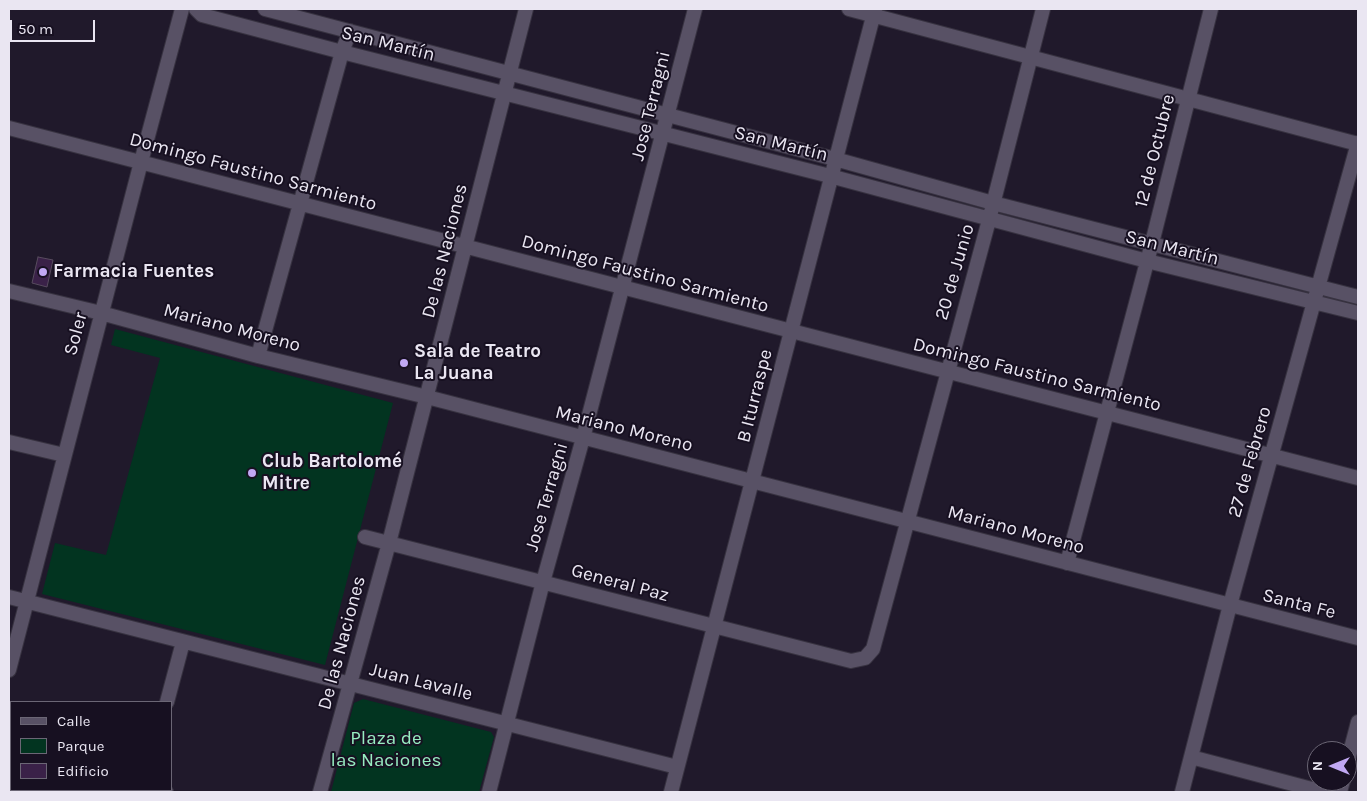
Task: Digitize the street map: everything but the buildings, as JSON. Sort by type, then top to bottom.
[{"type":"street","name":"Soler","points":[[9,670],[182,9]]},
{"type":"street","name":"San Martín","points":[[196,9],[202,15],[342,52],[830,176],[1147,261],[1358,313]]},
{"type":"street","name":"San Martín","points":[[265,9],[835,159],[993,203],[1358,297]]},
{"type":"street","name":"De las Naciones","points":[[320,792],[389,542],[526,9]]},
{"type":"street","name":"Jose Terragni","points":[[489,792],[695,9]]},
{"type":"street","points":[[849,9],[874,12],[1030,57],[1358,144]]},
{"type":"street","name":"20 de Junio","points":[[865,658],[873,649],[989,220],[1043,9]]},
{"type":"street","name":"12 de Octubre","points":[[1067,563],[1152,243],[1211,9]]},
{"type":"street","name":"B Iturraspe","points":[[671,792],[874,12]]},
{"type":"street","points":[[258,356],[342,52],[350,31]]},
{"type":"street","name":"Domingo Faustino Sarmiento","points":[[9,128],[1358,478]]},
{"type":"street","name":"27 de Febrero","points":[[1182,792],[1230,605],[1358,144]]},
{"type":"street","name":"Mariano Moreno","points":[[9,290],[258,356],[427,397],[1230,605]]},
{"type":"street","points":[[9,442],[64,455]]},
{"type":"street","name":"General Paz","points":[[365,537],[851,661],[865,658]]},
{"type":"street","name":"Juan Lavalle","points":[[9,598],[677,767]]},
{"type":"street","name":"Santa Fe","points":[[1230,605],[1358,638]]},
{"type":"street","points":[[167,701],[183,642]]},
{"type":"street","points":[[1353,741],[1358,722]]},
{"type":"street","points":[[1191,757],[1323,792]]},
{"type":"green space","name":"Club Bartolomé Mitre","points":[[115,329],[393,403],[325,665],[42,594],[55,543],[106,555],[160,358],[111,345]]},
{"type":"green space","name":"Plaza de las Naciones","points":[[363,699],[491,732],[494,737],[479,792],[331,792],[354,703]]},
{"type":"place","name":"Farmacia Fuentes","points":[[43,272]]},
{"type":"place","name":"Sala de Teatro La Juana","points":[[404,363]]},
{"type":"place","name":"Club Bartolomé Mitre","points":[[252,473]]}]
